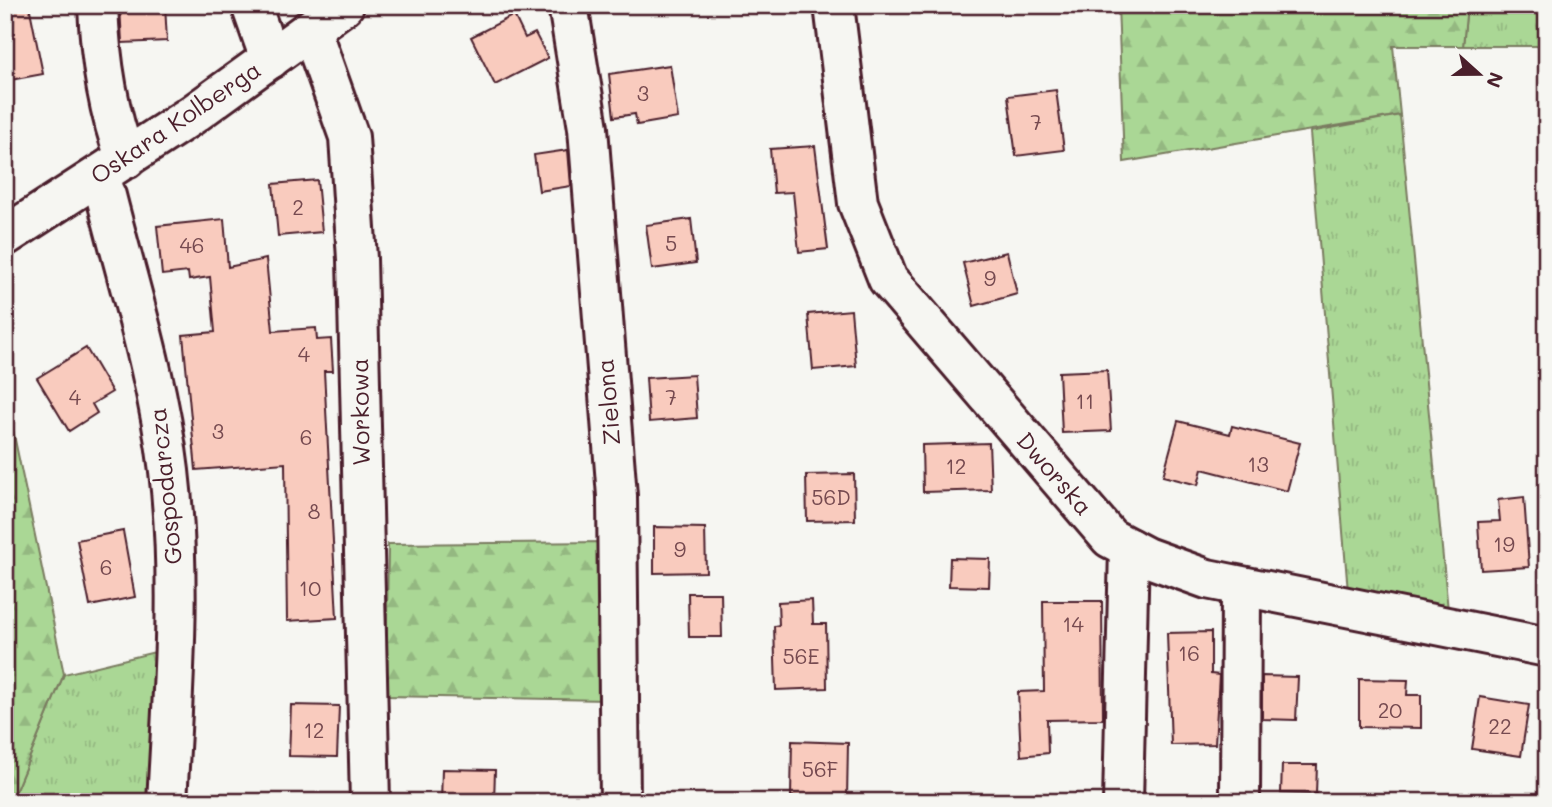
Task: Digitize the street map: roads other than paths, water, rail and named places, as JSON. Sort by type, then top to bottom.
[{"type":"street","name":"Gospodarcza","points":[[98,5],[100,54],[113,125],[111,169],[106,196],[156,392],[169,473],[178,624],[167,802]]},
{"type":"street","points":[[251,5],[270,59]]},
{"type":"street","name":"Oskara Kolberga","points":[[5,236],[111,169],[344,5]]},
{"type":"street","name":"Zielona","points":[[568,5],[587,128],[617,496],[620,802]]},
{"type":"street","name":"Dworska","points":[[834,5],[858,203],[888,279],[1110,538],[1207,579],[1547,647]]},
{"type":"street","name":"Workowa","points":[[311,30],[349,137],[357,259],[370,802]]},
{"type":"street","points":[[1123,802],[1129,548]]},
{"type":"street","points":[[1240,802],[1241,587]]}]
